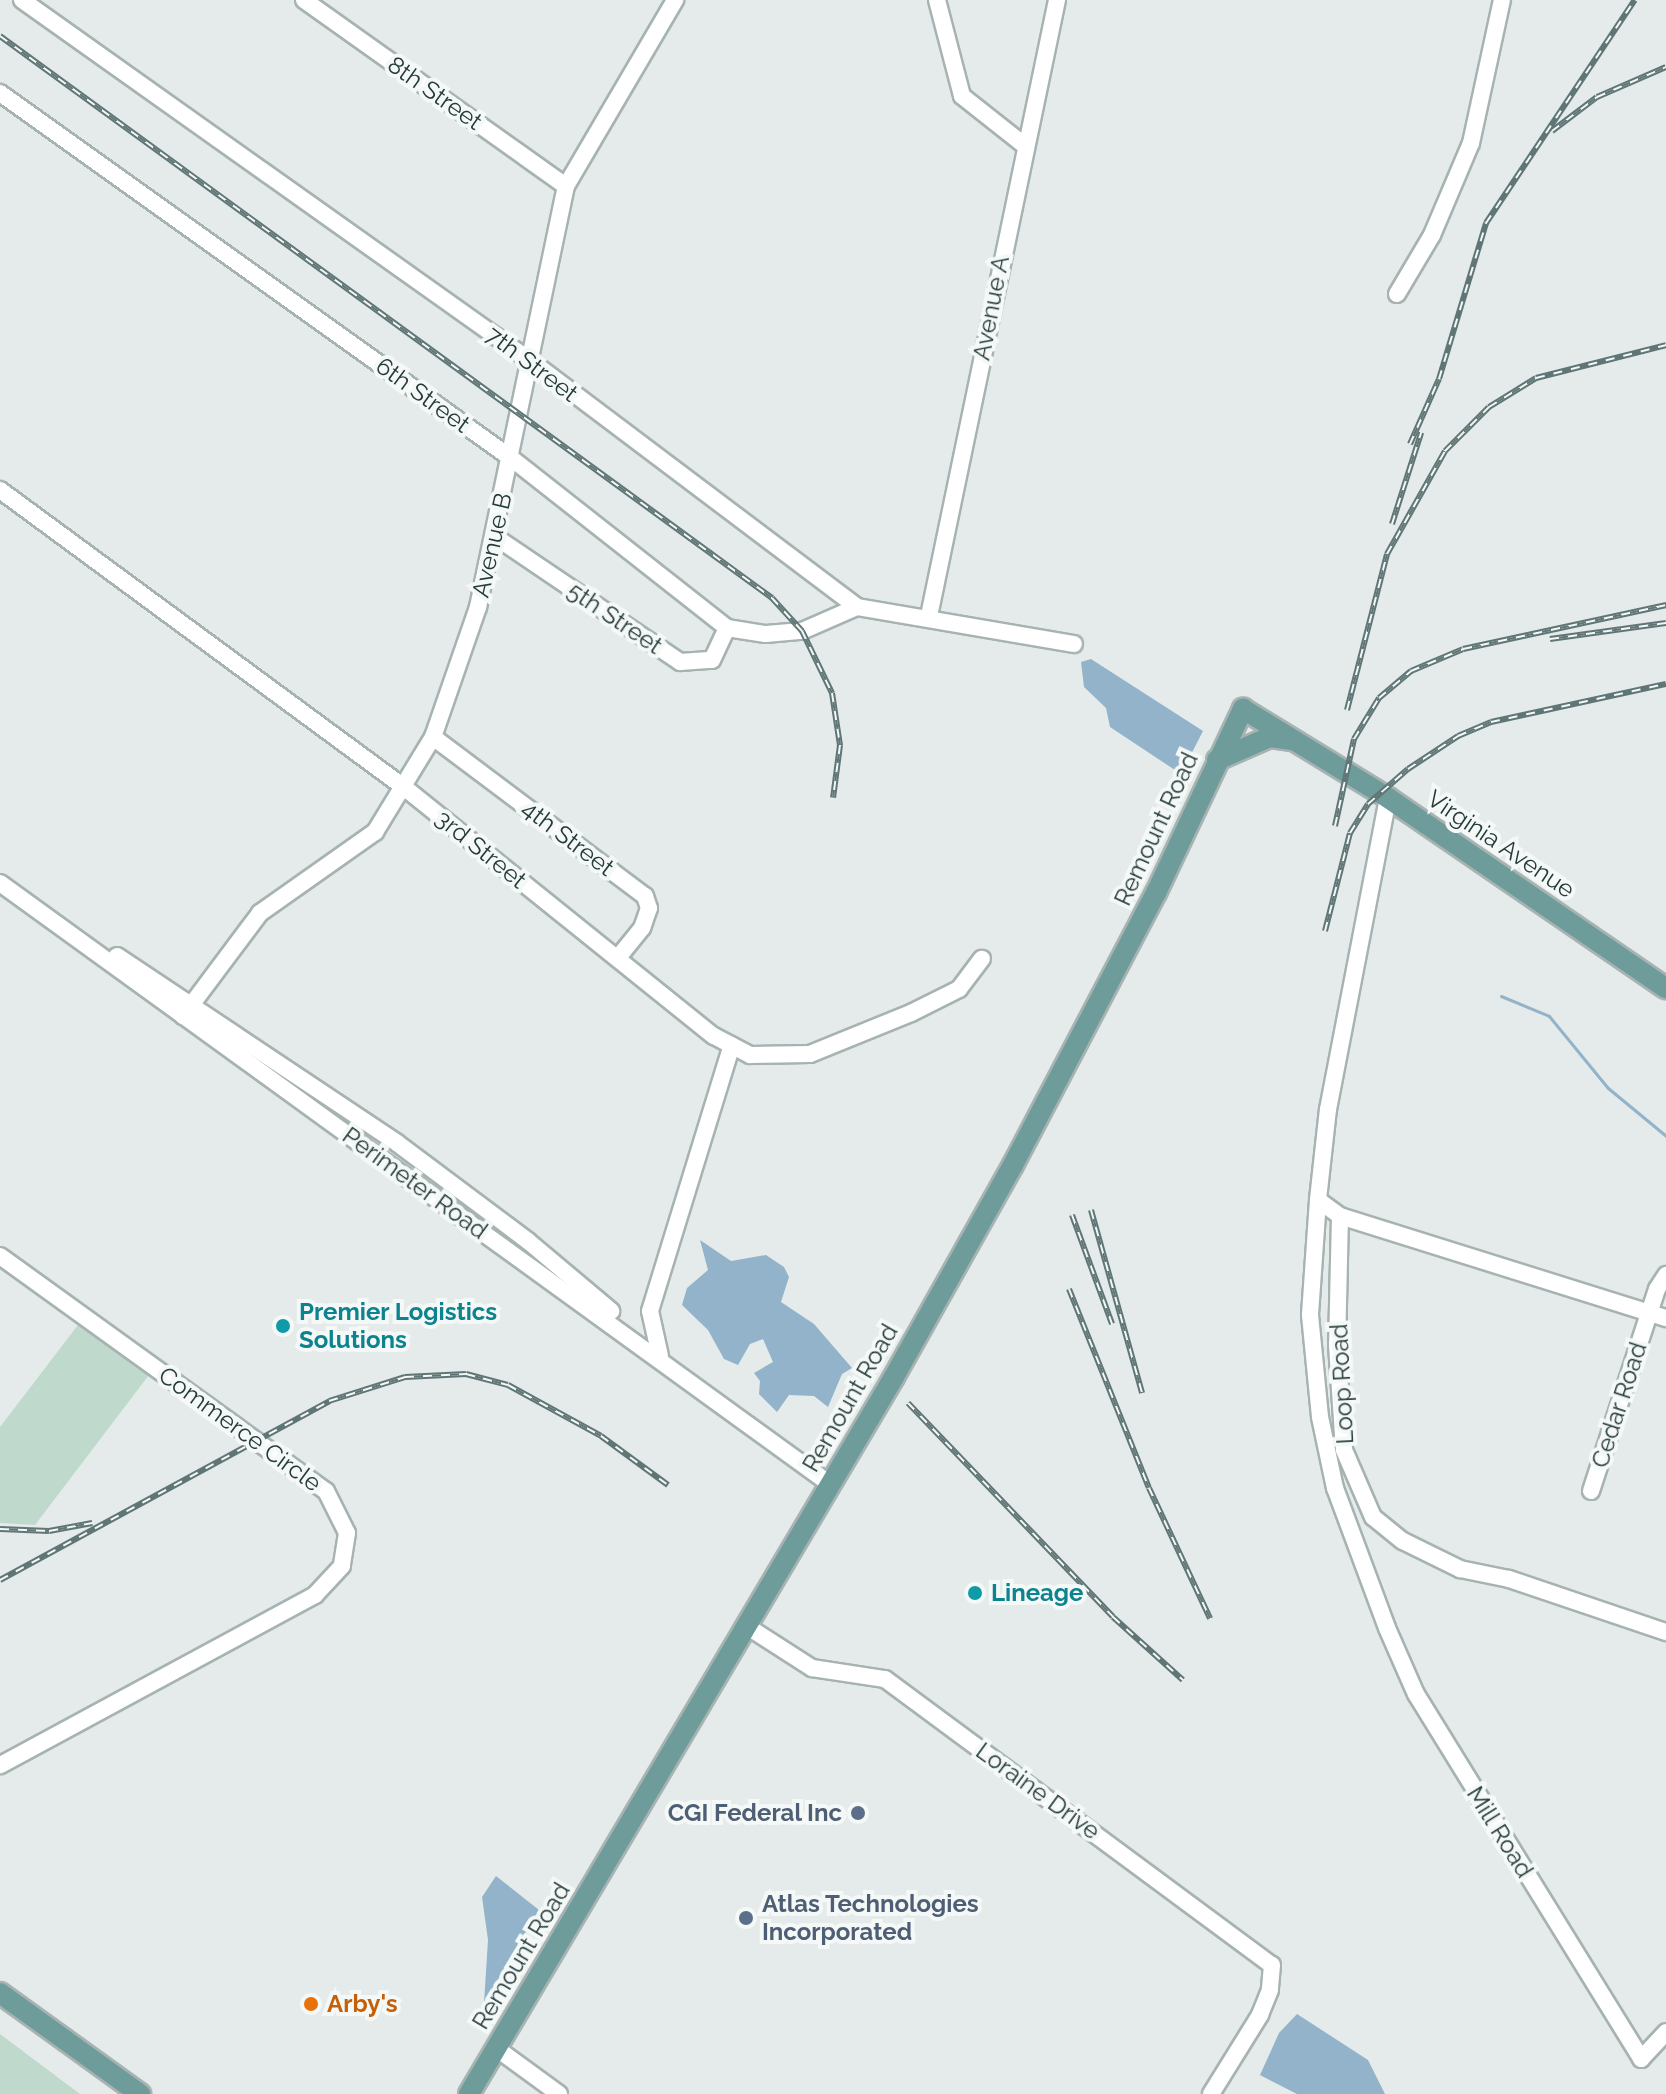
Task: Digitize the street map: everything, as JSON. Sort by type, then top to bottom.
[{"type":"main road","name":"Virginia Avenue","points":[[1246,704],[1666,988]]},
{"type":"main road","name":"Remount Road","points":[[469,2094],[830,1484],[1013,1165],[1156,893],[1246,704]]},
{"type":"main road","points":[[1217,760],[1270,737],[1301,743]]},
{"type":"main road","points":[[0,1993],[140,2094]]},
{"type":"street","name":"7th Street","points":[[22,0],[532,362],[857,607],[929,616],[1074,644]]},
{"type":"street","name":"8th Street","points":[[304,0],[566,186]]},
{"type":"street","name":"Avenue B","points":[[188,1010],[260,913],[375,832],[405,788],[433,737],[478,607],[532,362],[566,186],[675,0]]},
{"type":"street","points":[[937,0],[962,96],[1024,145]]},
{"type":"street","name":"Avenue A","points":[[929,616],[1024,145],[1057,0]]},
{"type":"street","points":[[1397,294],[1432,235],[1471,143],[1502,0]]},
{"type":"street","name":"6th Street","points":[[0,93],[511,458],[727,628],[766,634],[802,631],[857,607]]},
{"type":"street","name":"3rd Street","points":[[0,490],[405,788],[618,958],[732,1045],[750,1055],[810,1054],[959,989],[982,959]]},
{"type":"street","name":"5th Street","points":[[494,536],[680,662],[712,660],[727,628]]},
{"type":"street","name":"4th Street","points":[[433,737],[645,896],[649,908],[642,928],[618,958]]},
{"type":"street","points":[[1388,798],[1328,1109],[1318,1200],[1340,1216],[1658,1315]]},
{"type":"street","points":[[0,883],[69,933],[122,958],[188,1010],[454,1186],[570,1275],[653,1352]]},
{"type":"street","name":"Perimeter Road","points":[[188,1010],[444,1204],[653,1352],[830,1484]]},
{"type":"street","points":[[653,1352],[650,1311],[732,1045]]},
{"type":"street","points":[[444,1204],[454,1186]]},
{"type":"street","name":"Mill Road","points":[[1318,1200],[1310,1315],[1320,1417],[1335,1488],[1361,1563],[1416,1694],[1641,2059],[1666,2032]]},
{"type":"street","name":"Loop Road","points":[[1340,1216],[1337,1345],[1344,1450],[1373,1517],[1403,1541],[1460,1569],[1509,1579],[1666,1632]]},
{"type":"street","name":"Commerce Circle","points":[[0,1256],[326,1491],[347,1533],[342,1566],[315,1595],[0,1765]]},
{"type":"street","name":"Cedar Road","points":[[1591,1491],[1658,1315],[1666,1275]]},
{"type":"street","name":"Loraine Drive","points":[[745,1625],[812,1668],[885,1679],[1272,1965],[1270,1990],[1260,2015],[1211,2094]]},
{"type":"street","points":[[496,2048],[559,2094]]},
{"type":"green space","points":[[81,1321],[152,1371],[35,1525],[0,1523],[0,1427]]},
{"type":"green space","points":[[0,2034],[80,2094],[0,2094]]},
{"type":"water","points":[[1091,659],[1203,731],[1181,774],[1110,727],[1106,708],[1084,687],[1081,662]]},
{"type":"water","points":[[700,1240],[731,1261],[766,1255],[784,1267],[789,1277],[781,1302],[814,1324],[852,1368],[842,1374],[828,1407],[814,1396],[789,1395],[777,1412],[759,1394],[760,1381],[754,1373],[773,1362],[763,1339],[750,1344],[738,1365],[724,1359],[708,1330],[682,1305],[687,1288],[708,1270]]},
{"type":"water","points":[[496,1876],[539,1910],[484,2003],[488,1940],[482,1897]]},
{"type":"water","points":[[1297,2014],[1368,2060],[1385,2094],[1297,2094],[1260,2075],[1279,2033]]},
{"type":"waterway","points":[[1501,996],[1549,1016],[1608,1088],[1666,1136]]},
{"type":"railway","points":[[1410,444],[1439,379],[1486,223],[1635,0]]},
{"type":"railway","points":[[0,36],[772,598],[802,631],[832,693],[840,745],[833,798]]},
{"type":"railway","points":[[1552,131],[1597,97],[1666,67]]},
{"type":"railway","points":[[1347,710],[1387,554],[1445,451],[1489,407],[1536,378],[1666,345]]},
{"type":"railway","points":[[1392,524],[1421,433]]},
{"type":"railway","points":[[1335,826],[1354,739],[1379,698],[1411,671],[1463,649],[1666,605]]},
{"type":"railway","points":[[1550,639],[1666,623]]},
{"type":"railway","points":[[1325,931],[1350,833],[1368,804],[1408,769],[1458,736],[1491,722],[1666,684]]},
{"type":"railway","points":[[1091,1210],[1142,1393]]},
{"type":"railway","points":[[1072,1215],[1112,1324]]},
{"type":"railway","points":[[1069,1289],[1149,1488],[1210,1618]]},
{"type":"railway","points":[[0,1580],[329,1401],[405,1377],[466,1374],[508,1385],[601,1436],[668,1485]]},
{"type":"railway","points":[[908,1403],[1113,1617],[1183,1680]]},
{"type":"railway","points":[[0,1529],[49,1531],[92,1523]]},
{"type":"place","name":"Premier Logistics Solutions","points":[[283,1326]]},
{"type":"place","name":"Lineage","points":[[975,1593]]},
{"type":"place","name":"CGI Federal Inc","points":[[858,1813]]},
{"type":"place","name":"Atlas Technologies Incorporated","points":[[746,1918]]},
{"type":"place","name":"Arby's","points":[[311,2004]]}]
